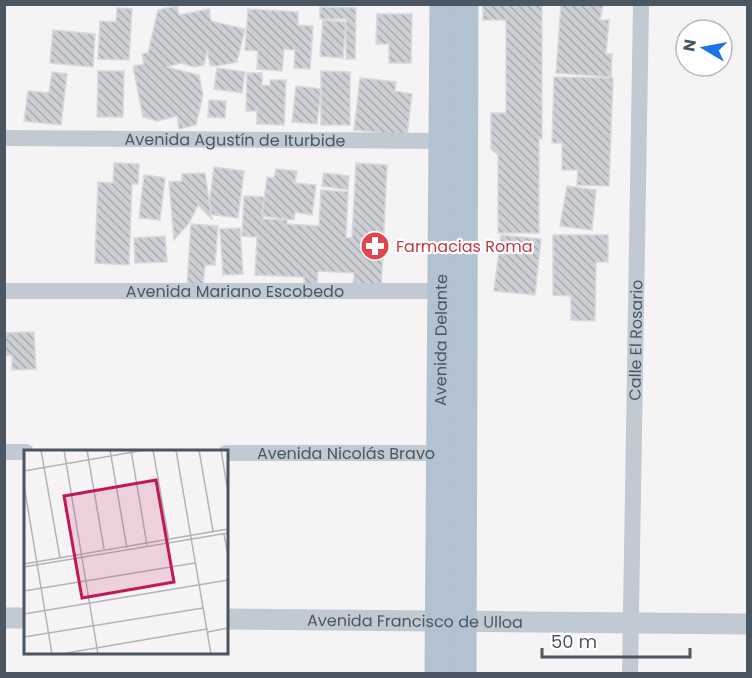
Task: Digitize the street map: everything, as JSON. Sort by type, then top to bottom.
[{"type":"main road","name":"Avenida Delante","points":[[443,4],[453,141],[451,620],[463,674]]},
{"type":"main road","name":"Avenida Delante","points":[[453,141],[465,4]]},
{"type":"main road","name":"Avenida Delante","points":[[438,674],[451,620]]},
{"type":"street","name":"Calle El Rosario","points":[[630,674],[641,4]]},
{"type":"street","name":"Avenida Agustín de Iturbide","points":[[4,138],[453,141]]},
{"type":"street","name":"Avenida Mariano Escobedo","points":[[4,291],[452,291]]},
{"type":"street","points":[[4,452],[24,452]]},
{"type":"street","name":"Avenida Nicolás Bravo","points":[[228,453],[452,453]]},
{"type":"street","points":[[4,618],[24,618]]},
{"type":"street","name":"Avenida Francisco de Ulloa","points":[[228,619],[747,624]]},
{"type":"building","points":[[483,4],[542,4],[539,233],[498,233],[498,155],[491,149],[491,113],[506,113],[506,20],[483,20]]},
{"type":"building","points":[[561,4],[603,4],[600,20],[609,20],[606,54],[612,54],[611,77],[556,73]]},
{"type":"building","points":[[177,6],[179,15],[209,9],[211,21],[245,29],[237,62],[210,65],[207,50],[204,65],[194,67],[181,63],[166,67],[199,75],[203,95],[196,125],[179,129],[177,116],[157,121],[143,117],[133,66],[144,64],[142,54],[148,53],[158,10]]},
{"type":"building","points":[[320,7],[356,8],[355,59],[346,59],[346,19],[320,19]]},
{"type":"building","points":[[117,8],[132,9],[129,60],[98,59],[100,21],[116,22]]},
{"type":"building","points":[[248,9],[298,12],[298,25],[313,26],[310,69],[294,68],[295,50],[284,49],[282,71],[257,69],[258,51],[245,50]]},
{"type":"building","points":[[377,14],[412,14],[411,63],[389,63],[389,44],[376,44]]},
{"type":"building","points":[[323,20],[346,22],[343,58],[320,56]]},
{"type":"building","points":[[53,30],[95,34],[93,67],[50,63]]},
{"type":"building","points":[[217,68],[245,72],[242,93],[214,89]]},
{"type":"building","points":[[98,71],[124,71],[123,117],[97,117]]},
{"type":"building","points":[[321,71],[350,72],[350,125],[321,125]]},
{"type":"building","points":[[52,72],[67,74],[61,125],[24,121],[28,91],[49,93]]},
{"type":"building","points":[[247,73],[262,73],[262,85],[270,86],[270,80],[286,80],[284,125],[257,124],[257,111],[246,111]]},
{"type":"building","points":[[554,77],[613,78],[609,186],[577,185],[578,170],[562,170],[562,143],[552,143]]},
{"type":"building","points":[[360,78],[396,82],[395,91],[412,94],[407,135],[354,130]]},
{"type":"building","points":[[296,86],[321,89],[317,124],[292,122]]},
{"type":"building","points":[[209,100],[226,101],[225,118],[208,117]]},
{"type":"building","points":[[114,163],[139,164],[138,184],[132,184],[129,265],[95,263],[98,182],[113,183]]},
{"type":"building","points":[[356,163],[387,165],[381,291],[353,289],[354,273],[318,271],[317,286],[304,285],[304,277],[255,275],[257,237],[242,236],[244,196],[265,197],[263,219],[287,220],[287,224],[319,226],[321,190],[348,192],[346,238],[352,238]]},
{"type":"building","points":[[214,167],[244,171],[238,218],[208,214]]},
{"type":"building","points":[[276,169],[297,171],[295,183],[316,185],[312,215],[295,212],[294,220],[262,216],[267,177],[274,178]]},
{"type":"building","points":[[205,173],[212,219],[198,205],[189,223],[174,240],[169,182],[182,181],[182,174]]},
{"type":"building","points":[[324,173],[349,176],[348,190],[322,186]]},
{"type":"building","points":[[144,175],[165,178],[160,220],[139,218]]},
{"type":"building","points":[[567,186],[596,190],[592,230],[560,226]]},
{"type":"building","points":[[191,224],[218,226],[215,265],[205,265],[203,285],[187,284]]},
{"type":"building","points":[[240,228],[243,274],[223,275],[220,229]]},
{"type":"building","points":[[501,235],[541,239],[535,295],[494,291]]},
{"type":"building","points":[[553,235],[608,235],[608,262],[596,262],[595,321],[571,320],[571,296],[553,295]]},
{"type":"building","points":[[165,236],[167,262],[135,263],[134,238]]},
{"type":"building","points":[[34,332],[36,369],[12,370],[12,355],[4,356],[4,333]]},
{"type":"place","name":"Farmacias Roma","points":[[375,246]]}]
